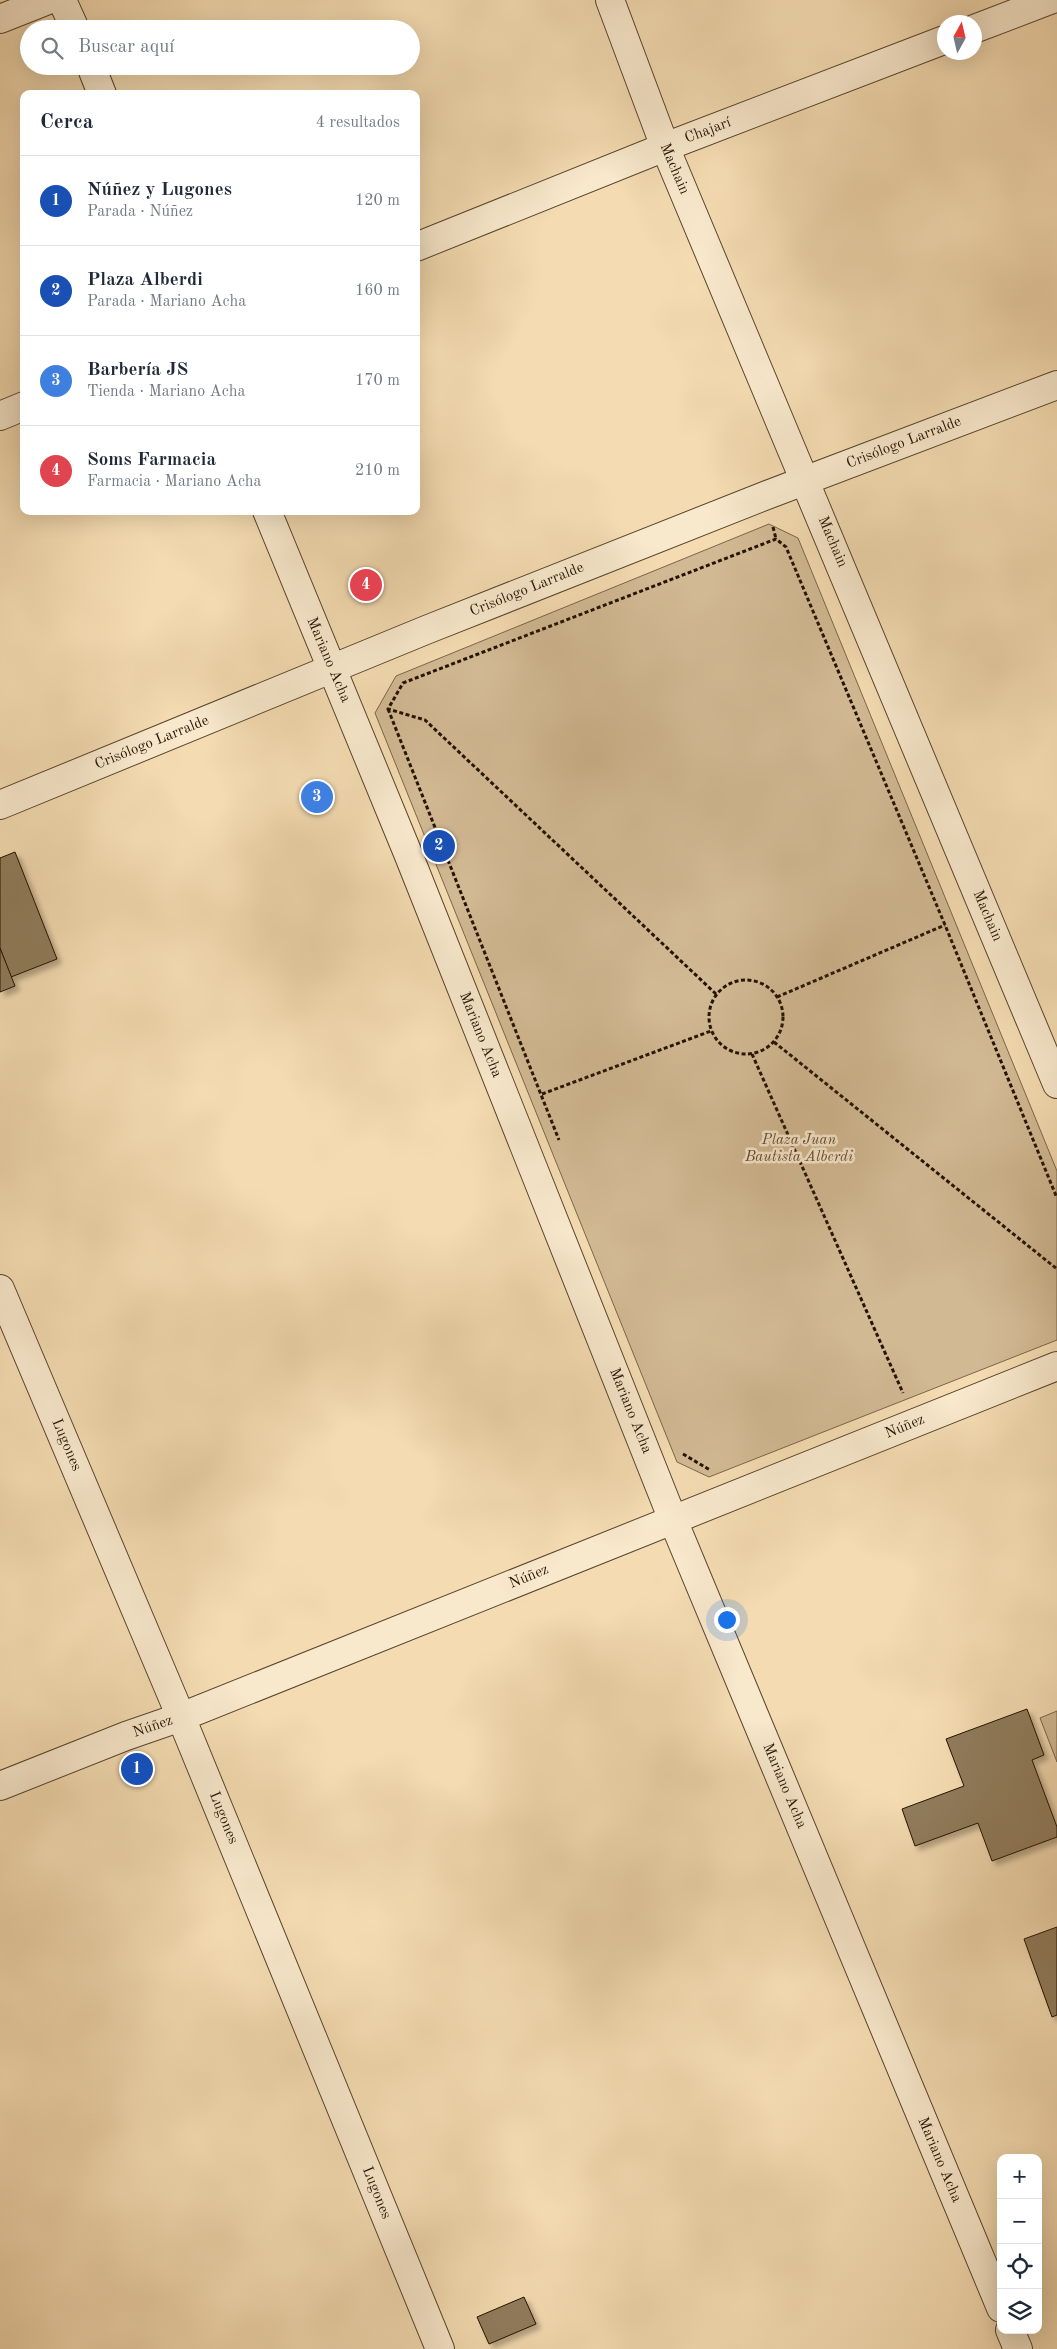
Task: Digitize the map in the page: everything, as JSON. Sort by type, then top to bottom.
[{"type":"street","points":[[0,19],[48,0]]},
{"type":"street","points":[[62,0],[71,20]]},
{"type":"street","name":"Machain","points":[[610,0],[665,147],[806,480],[1057,1084]]},
{"type":"street","points":[[982,26],[1050,0]]},
{"type":"street","name":"Chajarí","points":[[420,245],[665,147],[937,43]]},
{"type":"street","points":[[95,75],[100,90]]},
{"type":"street","name":"Crisólogo Larralde","points":[[0,805],[330,669],[806,480],[1057,385]]},
{"type":"street","points":[[0,416],[20,408]]},
{"type":"street","name":"Mariano Acha","points":[[269,515],[330,669],[356,728],[673,1520],[997,2298]]},
{"type":"street","name":"Lugones","points":[[0,1289],[181,1716],[440,2349]]},
{"type":"street","name":"Núñez","points":[[0,1786],[181,1716],[1057,1366]]},
{"type":"street","points":[[1012,2334],[1018,2349]]},
{"type":"path","points":[[356,728],[388,709],[403,683],[776,539],[786,547],[945,925],[1057,1198]]},
{"type":"path","points":[[388,709],[425,720],[716,994]]},
{"type":"path","points":[[388,709],[563,1149]]},
{"type":"path","points":[[777,997],[945,925]]},
{"type":"path","points":[[735,981],[759,982],[769,988],[777,997],[782,1008],[783,1020],[780,1032],[774,1042],[764,1050],[752,1054],[739,1054],[727,1050],[718,1042],[711,1031],[709,1012],[716,994],[724,986],[735,981]]},
{"type":"path","points":[[542,1094],[711,1031]]},
{"type":"path","points":[[774,1042],[1057,1269]]},
{"type":"path","points":[[752,1054],[903,1393]]},
{"type":"path","points":[[894,1396],[912,1389]]},
{"type":"path","points":[[679,1452],[711,1470]]},
{"type":"green space","name":"Plaza Juan Bautista Alberdi","points":[[769,524],[798,538],[1057,1171],[1057,1340],[709,1477],[677,1462],[375,713],[396,676]]},
{"type":"green space","points":[[1057,1711],[1057,1762],[1040,1718]]},
{"type":"building","points":[[15,852],[57,959],[11,977],[0,948],[0,858]]},
{"type":"building","points":[[0,948],[15,986],[0,992]]},
{"type":"building","points":[[1027,1709],[1044,1755],[1032,1760],[1057,1827],[1057,1837],[992,1861],[978,1823],[915,1846],[902,1809],[964,1786],[946,1739]]},
{"type":"building","points":[[1057,1927],[1057,2015],[1052,2017],[1024,1939]]},
{"type":"building","points":[[524,2297],[536,2324],[489,2344],[477,2317]]},
{"type":"place","name":"Soms Farmacia","points":[[366,585]]},
{"type":"place","name":"Barbería JS","points":[[317,797]]},
{"type":"place","name":"Plaza Alberdi","points":[[439,846]]},
{"type":"place","name":"Núñez y Lugones","points":[[137,1769]]}]
